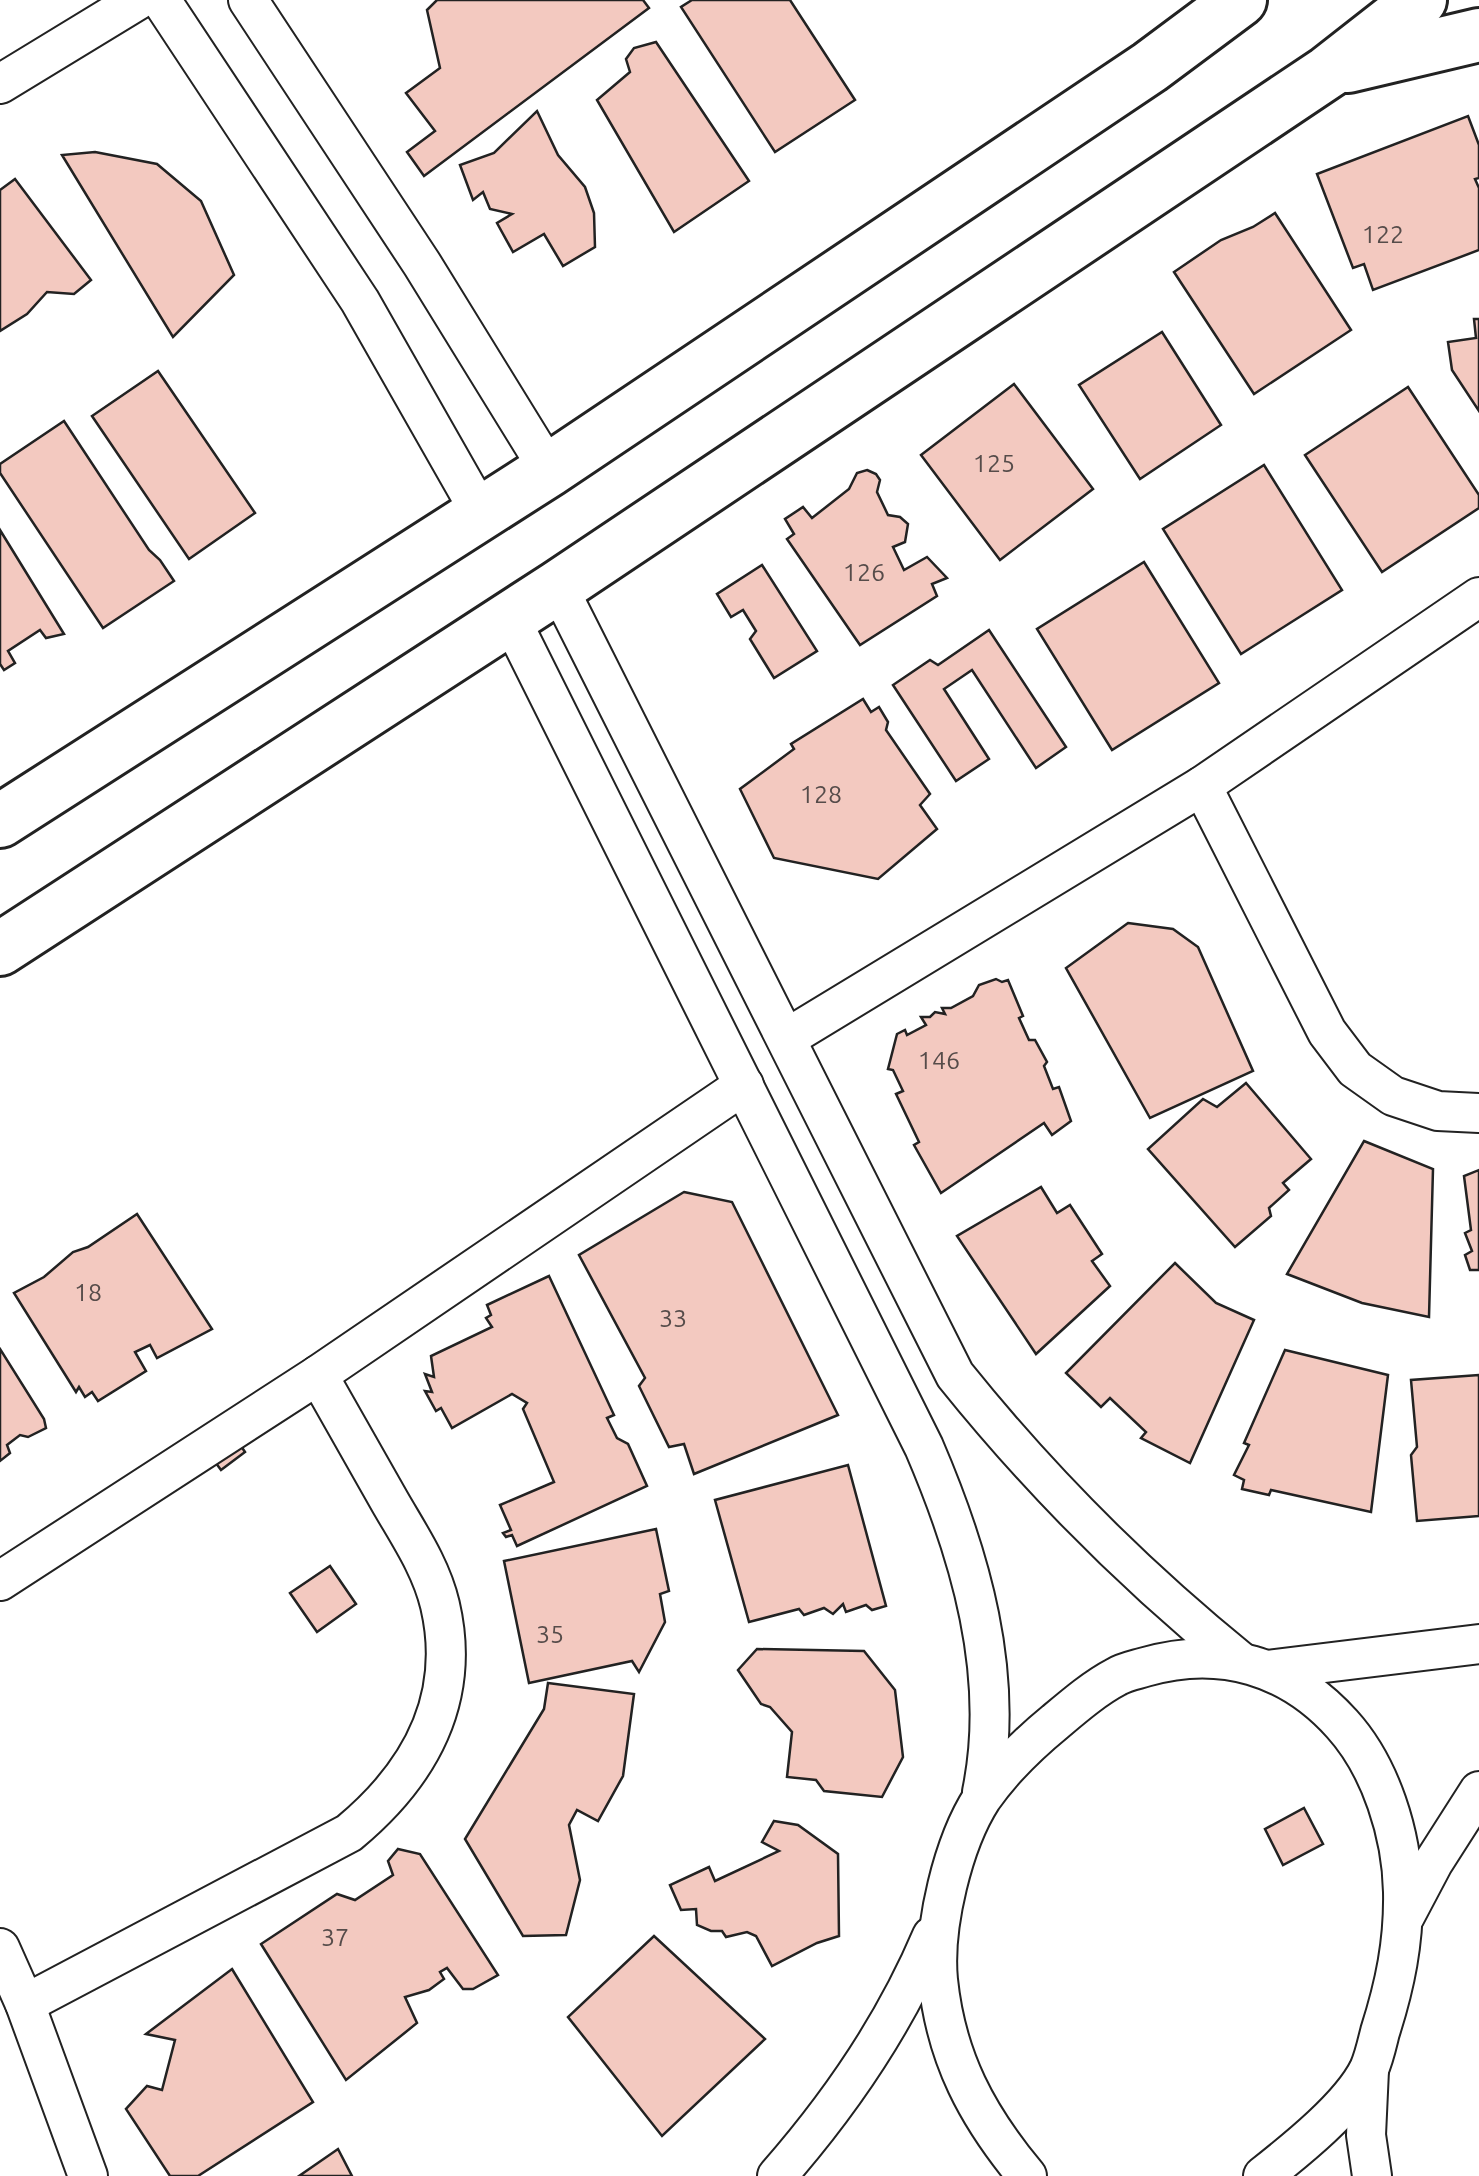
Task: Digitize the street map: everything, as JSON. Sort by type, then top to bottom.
[{"type":"street","points":[[0,84],[138,0]]},
{"type":"street","points":[[162,0],[360,301],[480,512]]},
{"type":"street","points":[[248,0],[422,264],[549,470]]},
{"type":"street","points":[[0,821],[549,470],[1150,67],[1240,0]]},
{"type":"street","points":[[0,949],[558,588],[1328,72],[1420,0]]},
{"type":"street","points":[[1328,72],[1479,35]]},
{"type":"street","points":[[558,588],[956,1375],[1006,1438],[1117,1556],[1254,1666],[1284,1676],[1323,1702],[1355,1737],[1377,1779],[1394,1826],[1403,1876],[1404,1918],[1397,1976],[1369,2070],[1366,2135],[1372,2176]]},
{"type":"street","points":[[787,1038],[1202,786],[1479,598]]},
{"type":"street","points":[[510,618],[924,1446],[961,1540],[983,1637],[991,1749],[980,1800],[956,1856],[941,1916],[917,1973],[879,2042],[816,2132],[777,2176]]},
{"type":"street","points":[[1202,786],[1327,1032],[1355,1069],[1394,1096],[1438,1111],[1479,1113]]},
{"type":"street","points":[[0,1581],[318,1375],[744,1085]]},
{"type":"street","points":[[25,2004],[349,1833],[382,1806],[410,1772],[430,1733],[443,1692],[446,1648],[440,1604],[426,1564],[318,1375]]},
{"type":"street","points":[[980,1800],[1019,1752],[1117,1676],[1177,1658],[1254,1666],[1479,1644]]},
{"type":"street","points":[[1404,1918],[1479,1791]]},
{"type":"street","points":[[941,1916],[938,1976],[947,2036],[969,2094],[1027,2176]]},
{"type":"street","points":[[0,1948],[25,2004],[88,2176]]},
{"type":"street","points":[[1263,2176],[1335,2112],[1369,2070]]},
{"type":"building","points":[[437,0],[643,0],[649,8],[424,176],[407,152],[435,131],[406,93],[440,68],[427,10]]},
{"type":"building","points":[[692,0],[790,0],[855,100],[775,152],[681,7]]},
{"type":"building","points":[[656,42],[749,181],[674,232],[597,100],[630,72],[626,59],[634,48]]},
{"type":"building","points":[[537,111],[558,155],[585,187],[594,213],[595,247],[563,266],[544,234],[513,252],[497,223],[512,214],[490,209],[483,192],[473,200],[460,165],[494,153]]},
{"type":"building","points":[[1468,116],[1479,145],[1479,178],[1475,179],[1479,188],[1479,250],[1373,290],[1364,264],[1353,268],[1317,174]]},
{"type":"building","points":[[95,152],[157,164],[201,201],[234,275],[173,337],[62,155]]},
{"type":"building","points":[[15,179],[91,280],[74,294],[47,292],[27,314],[0,331],[0,190]]},
{"type":"building","points":[[1275,213],[1351,330],[1254,394],[1174,272],[1221,240]]},
{"type":"building","points":[[1474,319],[1479,319],[1479,411],[1452,370],[1448,342],[1476,338]]},
{"type":"building","points":[[1162,332],[1221,425],[1140,479],[1079,385]]},
{"type":"building","points":[[158,371],[255,513],[189,559],[92,416]]},
{"type":"building","points":[[1014,384],[1093,489],[1000,560],[921,455]]},
{"type":"building","points":[[1408,387],[1479,495],[1479,508],[1382,572],[1305,455]]},
{"type":"building","points":[[64,421],[149,550],[174,581],[103,628],[0,473],[0,464]]},
{"type":"building","points":[[1264,465],[1342,590],[1241,654],[1163,529]]},
{"type":"building","points":[[867,470],[880,480],[877,492],[888,515],[900,517],[908,524],[905,542],[893,547],[904,570],[927,557],[947,578],[932,584],[937,596],[860,645],[787,539],[794,534],[785,519],[803,507],[812,518],[849,489],[857,473]]},
{"type":"building","points":[[0,530],[64,634],[46,638],[40,630],[8,651],[15,663],[4,670],[0,664]]},
{"type":"building","points":[[1144,562],[1219,683],[1112,750],[1037,629]]},
{"type":"building","points":[[762,565],[817,651],[774,678],[750,639],[756,631],[743,610],[731,617],[717,594]]},
{"type":"building","points":[[989,630],[1066,747],[1036,768],[972,670],[944,689],[989,759],[956,781],[893,685],[930,660],[938,665]]},
{"type":"building","points":[[863,699],[871,712],[879,707],[888,722],[886,730],[930,794],[920,805],[937,829],[878,879],[774,858],[740,789],[794,749],[791,744]]},
{"type":"building","points":[[1128,923],[1173,929],[1198,947],[1253,1071],[1150,1118],[1066,968]]},
{"type":"building","points":[[996,979],[1008,980],[1023,1016],[1019,1018],[1029,1040],[1035,1040],[1047,1062],[1044,1066],[1053,1089],[1059,1087],[1071,1121],[1052,1135],[1044,1123],[941,1193],[914,1145],[919,1142],[896,1094],[903,1091],[893,1070],[888,1069],[897,1034],[905,1030],[907,1035],[926,1025],[921,1017],[930,1017],[935,1012],[945,1014],[942,1008],[951,1008],[973,996],[979,985]]},
{"type":"building","points":[[1246,1083],[1311,1159],[1283,1183],[1289,1190],[1269,1208],[1271,1216],[1235,1247],[1148,1149],[1203,1099],[1217,1107]]},
{"type":"building","points":[[1364,1141],[1433,1169],[1429,1317],[1362,1303],[1287,1274]]},
{"type":"building","points":[[1479,1170],[1479,1270],[1470,1270],[1465,1255],[1472,1251],[1465,1233],[1471,1230],[1464,1176]]},
{"type":"building","points":[[1041,1187],[1057,1213],[1070,1205],[1102,1254],[1092,1261],[1110,1286],[1036,1354],[957,1236]]},
{"type":"building","points":[[684,1192],[732,1202],[838,1415],[694,1474],[684,1444],[669,1447],[639,1386],[645,1378],[579,1255]]},
{"type":"building","points":[[137,1214],[212,1329],[157,1358],[150,1345],[135,1352],[146,1371],[98,1401],[92,1392],[85,1397],[79,1387],[76,1392],[14,1293]]},
{"type":"building","points":[[1175,1263],[1216,1303],[1254,1320],[1190,1463],[1141,1438],[1146,1432],[1110,1398],[1101,1407],[1066,1373]]},
{"type":"building","points":[[549,1276],[614,1415],[607,1418],[617,1438],[628,1444],[647,1486],[517,1546],[512,1535],[506,1537],[503,1533],[511,1530],[500,1505],[554,1482],[523,1409],[527,1403],[512,1394],[452,1428],[425,1391],[432,1392],[425,1374],[434,1377],[431,1356],[492,1327],[486,1318],[491,1315],[487,1305]]},
{"type":"building","points":[[0,1349],[46,1428],[28,1437],[20,1435],[7,1445],[10,1453],[0,1461]]},
{"type":"building","points":[[1285,1350],[1388,1375],[1371,1512],[1271,1490],[1269,1495],[1242,1489],[1244,1480],[1234,1475]]},
{"type":"building","points":[[1479,1375],[1479,1516],[1417,1521],[1411,1455],[1417,1447],[1411,1380]]},
{"type":"building","points":[[235,1437],[245,1452],[221,1470],[210,1455]]},
{"type":"building","points":[[848,1465],[886,1606],[872,1610],[866,1605],[846,1612],[843,1604],[833,1614],[824,1608],[804,1615],[799,1609],[749,1622],[715,1500]]},
{"type":"building","points":[[656,1529],[669,1591],[660,1594],[665,1622],[639,1672],[632,1661],[529,1683],[504,1561]]},
{"type":"building","points":[[330,1566],[356,1604],[317,1632],[290,1593]]},
{"type":"building","points":[[757,1649],[864,1651],[895,1690],[903,1757],[882,1797],[824,1791],[816,1780],[787,1777],[792,1732],[770,1707],[761,1704],[738,1670]]},
{"type":"building","points":[[548,1683],[634,1694],[623,1776],[598,1821],[577,1810],[569,1825],[580,1880],[566,1935],[523,1936],[465,1839],[544,1709]]},
{"type":"building","points":[[1304,1808],[1323,1844],[1283,1865],[1265,1829]]},
{"type":"building","points":[[774,1821],[798,1825],[838,1854],[839,1936],[772,1966],[756,1936],[747,1932],[726,1937],[722,1931],[697,1925],[696,1909],[681,1910],[670,1885],[709,1867],[715,1881],[779,1851],[762,1842]]},
{"type":"building","points":[[398,1849],[420,1854],[498,1975],[473,1989],[463,1989],[447,1968],[440,1972],[444,1979],[429,1990],[405,1997],[417,2023],[346,2080],[261,1944],[337,1894],[355,1900],[393,1875],[388,1861]]},
{"type":"building","points":[[654,1936],[765,2039],[662,2136],[568,2017]]},
{"type":"building","points":[[232,1969],[313,2102],[198,2176],[170,2176],[126,2109],[147,2086],[162,2090],[175,2040],[146,2034]]},
{"type":"building","points":[[338,2149],[352,2176],[299,2176]]}]
